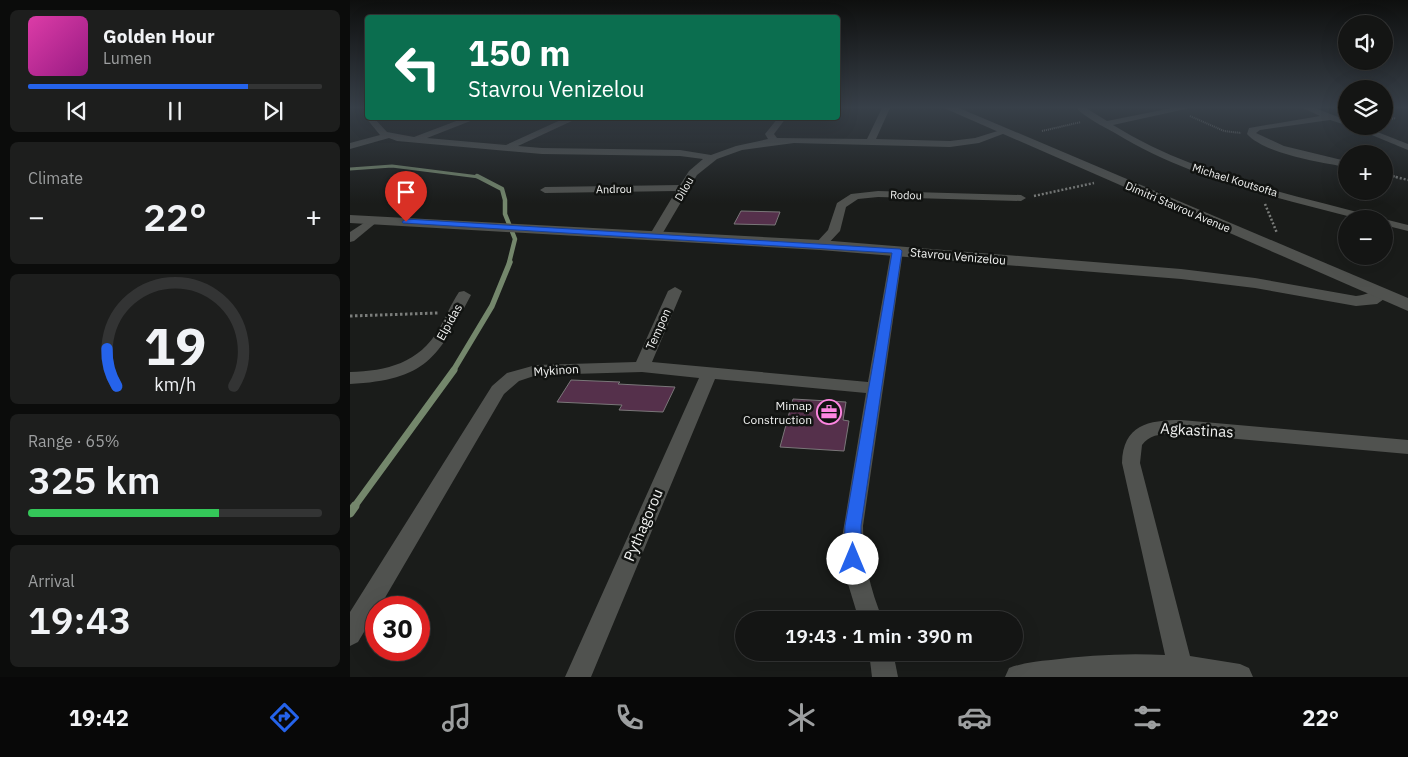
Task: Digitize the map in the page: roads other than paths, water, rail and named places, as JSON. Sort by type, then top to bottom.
[{"type":"main road","name":"Dimitri Stavrou Avenue","points":[[1022,140],[1408,305]]},
{"type":"street","points":[[350,146],[377,140]]},
{"type":"street","points":[[414,140],[566,152],[672,153],[713,158]]},
{"type":"street","points":[[506,148],[524,140]]},
{"type":"street","name":"Dilou","points":[[655,236],[693,173],[713,158],[724,153],[774,141],[950,144],[977,140]]},
{"type":"street","name":"Michael Koutsofta","points":[[1131,140],[1173,160],[1259,188],[1340,210]]},
{"type":"street","points":[[1259,140],[1338,162]]},
{"type":"street","points":[[1393,140],[1405,144]]},
{"type":"street","name":"Androu","points":[[545,190],[684,188]]},
{"type":"street","name":"Rodou","points":[[820,245],[834,231],[841,205],[854,196],[878,194],[1021,198]]},
{"type":"street","name":"Stavrou Venizelou","points":[[350,219],[897,251],[1218,278],[1356,301],[1371,300],[1382,294]]},
{"type":"street","points":[[350,238],[373,220]]},
{"type":"street","points":[[1393,224],[1408,228]]},
{"type":"street","points":[[868,611],[855,574],[852,544],[897,251]]},
{"type":"street","name":"Tempon","points":[[642,367],[675,291]]},
{"type":"street","name":"Elpidas","points":[[350,378],[392,373],[422,358],[438,343],[464,295]]},
{"type":"street","name":"Mykinon","points":[[350,634],[498,390],[505,383],[523,373],[536,370],[642,367],[875,388]]},
{"type":"street","name":"Pythagorou","points":[[578,677],[709,373]]},
{"type":"street","name":"Agkastinas","points":[[1180,668],[1131,462],[1132,445],[1140,434],[1152,428],[1170,426],[1408,447]]},
{"type":"street","points":[[882,661],[885,677]]},
{"type":"street","points":[[1018,677],[1087,669],[1180,668],[1240,677]]},
{"type":"waterway","points":[[350,169],[392,166],[479,177]]},
{"type":"waterway","points":[[479,177],[502,189],[505,200],[505,214],[515,239],[509,263]]},
{"type":"waterway","points":[[453,371],[492,306],[510,262]]},
{"type":"waterway","points":[[354,507],[454,370]]},
{"type":"waterway","points":[[350,513],[355,506]]},
{"type":"place","name":"Mimap Construction","points":[[829,412]]}]
